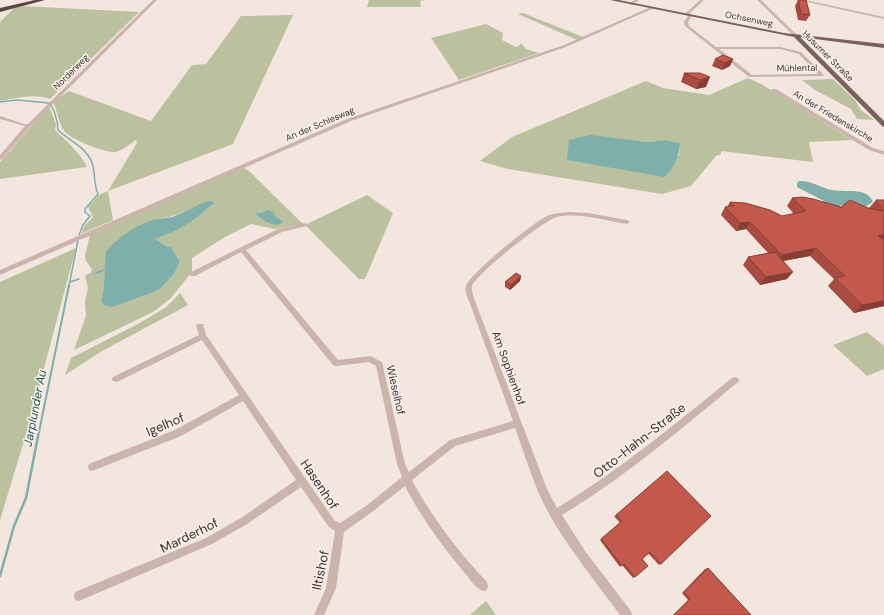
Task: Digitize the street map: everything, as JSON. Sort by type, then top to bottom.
[{"type":"highway","points":[[0,10],[42,0]]},
{"type":"main road","name":"Ochsenweg","points":[[612,0],[795,35],[884,46]]},
{"type":"main road","name":"Husumer Straße","points":[[795,35],[884,126]]},
{"type":"street","name":"Norderweg","points":[[0,158],[29,125],[155,0]]},
{"type":"street","points":[[631,4],[637,0]]},
{"type":"street","points":[[702,0],[689,15],[686,22],[687,26],[715,48]]},
{"type":"street","name":"Husumer Straße","points":[[759,0],[795,35]]},
{"type":"street","points":[[800,0],[884,18]]},
{"type":"street","name":"An der Schleswag","points":[[0,273],[349,120],[565,46],[652,8]]},
{"type":"street","name":"Mühlental","points":[[715,48],[780,48],[800,53],[822,75],[751,76],[715,48]]},
{"type":"street","name":"An der Friedenskirche","points":[[774,90],[871,149],[884,153]]},
{"type":"street","points":[[0,117],[24,125],[29,125]]},
{"type":"street","name":"Am Sophienhof","points":[[627,222],[561,213],[550,217],[482,270],[471,281],[468,287],[543,491],[555,514],[593,570],[627,615]]},
{"type":"street","points":[[192,274],[280,230],[305,225]]},
{"type":"street","name":"Wieselhof","points":[[242,249],[336,363],[370,359],[379,364],[401,464],[406,479],[415,497],[462,564],[483,586]]},
{"type":"street","name":"Hasenhof","points":[[200,326],[203,336],[324,515],[332,524],[340,529]]},
{"type":"street","points":[[116,379],[203,336]]},
{"type":"street","name":"Otto-Hahn-Straße","points":[[555,514],[611,480],[735,380]]},
{"type":"street","name":"Igelhof","points":[[92,467],[178,433],[197,424],[245,396]]},
{"type":"street","points":[[340,529],[360,516],[453,443],[518,423]]},
{"type":"street","name":"Marderhof","points":[[79,596],[209,541],[244,521],[302,481]]},
{"type":"street","name":"Iltishof","points":[[319,615],[331,588],[340,529]]},
{"type":"green space","points":[[369,0],[427,0],[420,1],[421,7],[367,7]]},
{"type":"green space","points":[[23,6],[139,12],[50,99],[32,96],[0,101],[0,22],[14,8]]},
{"type":"green space","points":[[523,13],[583,37],[577,40],[518,14]]},
{"type":"green space","points":[[293,15],[233,144],[108,191],[137,143],[136,140],[123,149],[110,152],[96,148],[73,138],[64,131],[53,102],[69,91],[151,121],[192,65],[206,64],[241,16]]},
{"type":"green space","points":[[486,24],[503,33],[502,40],[516,47],[521,43],[526,49],[539,53],[459,80],[431,38]]},
{"type":"green space","points":[[748,78],[761,84],[852,140],[809,142],[813,162],[721,151],[721,154],[716,156],[691,186],[662,194],[508,169],[480,161],[512,137],[646,81],[663,88],[709,95]],"holes":[[[590,136],[648,142],[665,140],[680,143],[679,156]]]},
{"type":"green space","points":[[833,79],[855,100],[861,110],[874,120],[857,119],[851,109],[815,90],[802,80]]},
{"type":"green space","points":[[49,106],[56,124],[55,130],[77,151],[87,167],[0,179],[0,162]]},
{"type":"green space","points":[[242,168],[249,171],[303,224],[275,229],[251,224],[225,237],[192,258],[192,272],[170,299],[153,312],[74,350],[86,316],[85,301],[88,288],[85,276],[91,272],[92,269],[86,261],[85,256],[90,235]],"holes":[[[213,204],[175,231],[154,239],[166,246],[171,247],[180,262],[174,274],[161,288],[113,307],[101,302],[105,289],[154,220]]]},
{"type":"green space","points":[[108,191],[113,220],[81,234],[85,225],[93,217],[88,207],[99,195]]},
{"type":"green space","points":[[367,195],[393,213],[365,279],[359,279],[305,225]]},
{"type":"green space","points":[[76,248],[30,421],[0,520],[0,282]]},
{"type":"green space","points":[[180,293],[188,305],[102,351],[65,375],[71,358],[136,325],[165,308]]},
{"type":"green space","points":[[867,332],[884,346],[884,369],[867,376],[833,345]]},
{"type":"green space","points":[[486,601],[496,615],[470,615]]},
{"type":"water","points":[[590,135],[648,142],[665,140],[680,143],[674,166],[664,177],[567,160],[569,140]]},
{"type":"water","points":[[799,181],[808,182],[837,191],[861,192],[870,197],[873,202],[865,207],[841,205],[834,210],[831,209],[824,201],[797,187],[797,183]]},
{"type":"water","points":[[209,201],[213,202],[213,204],[192,221],[175,231],[155,239],[166,246],[171,247],[180,262],[174,274],[161,288],[113,307],[106,306],[101,302],[103,296],[106,251],[111,246],[128,232],[140,225],[153,220],[172,217]]},
{"type":"water","points":[[267,210],[273,212],[275,216],[283,222],[276,225],[272,224],[265,221],[255,213],[262,213]]},
{"type":"building","points":[[798,0],[806,0],[810,15],[801,14]]},
{"type":"building","points":[[723,55],[733,59],[725,63],[715,59]]},
{"type":"building","points":[[684,73],[700,73],[710,77],[700,80]]},
{"type":"building","points":[[802,197],[841,207],[850,200],[868,208],[883,211],[876,200],[884,200],[884,234],[878,236],[884,240],[884,301],[862,305],[835,278],[845,276],[816,248],[782,255],[750,222],[740,223],[725,207],[734,206],[730,202],[745,203],[770,210],[782,216],[806,211],[792,198]]},
{"type":"building","points":[[775,252],[793,272],[766,277],[748,257]]},
{"type":"building","points":[[516,273],[521,276],[511,285],[505,282]]},
{"type":"building","points":[[667,471],[711,516],[661,564],[650,552],[642,559],[648,566],[635,577],[624,564],[622,566],[601,539],[622,521],[616,515]]},
{"type":"building","points":[[708,568],[751,615],[674,615],[690,599],[684,592]]},
{"type":"waterway","name":"Jarplunder Au","points":[[0,102],[17,100],[49,103],[53,108],[58,130],[81,147],[91,160],[94,168],[98,194],[85,209],[85,212],[90,216],[83,225],[79,235]]},
{"type":"waterway","name":"Jarplunder Au","points":[[69,286],[78,240]]},
{"type":"waterway","points":[[94,274],[104,270]]},
{"type":"waterway","points":[[70,282],[79,279]]},
{"type":"waterway","name":"Jarplunder Au","points":[[39,432],[69,285]]},
{"type":"waterway","name":"Jarplunder Au","points":[[0,576],[14,526],[26,498],[39,431]]}]
